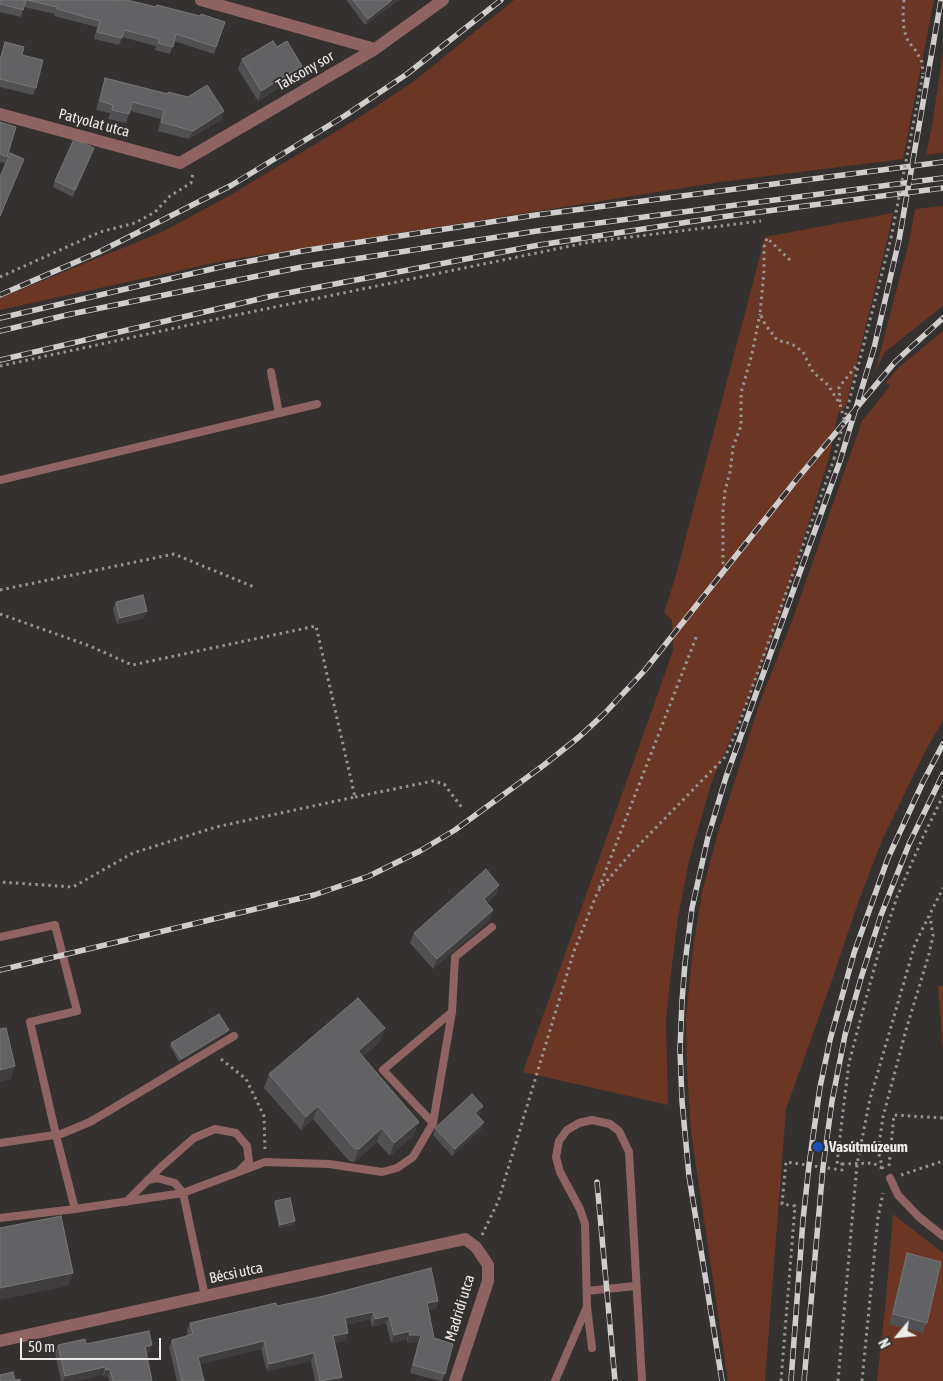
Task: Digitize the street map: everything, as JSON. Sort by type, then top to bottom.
[{"type":"street","points":[[201,0],[375,49]]},
{"type":"street","name":"Taksony sor","points":[[180,163],[375,49],[443,0]]},
{"type":"street","name":"Patyolat utca","points":[[0,114],[180,163]]},
{"type":"street","name":"Bécsi utca","points":[[0,1341],[465,1239],[476,1247]]},
{"type":"street","name":"Madridi utca","points":[[455,1381],[488,1281],[488,1265],[476,1247]]},
{"type":"lane","points":[[272,372],[279,413]]},
{"type":"lane","points":[[0,480],[318,404]]},
{"type":"lane","points":[[0,938],[55,925],[77,1010],[30,1022],[75,1209]]},
{"type":"lane","points":[[0,1218],[183,1193],[265,1162],[329,1164],[382,1172],[397,1168],[413,1157],[433,1123],[452,1012],[455,957],[492,927]]},
{"type":"lane","points":[[433,1123],[383,1070],[452,1012]]},
{"type":"lane","points":[[0,1143],[61,1134],[90,1122],[234,1036]]},
{"type":"lane","points":[[592,1348],[587,1307],[585,1224],[580,1209],[560,1172],[556,1157],[559,1141],[573,1126],[586,1121],[598,1121],[610,1124],[619,1131],[626,1144],[630,1162],[635,1286],[642,1381]]},
{"type":"lane","points":[[126,1202],[194,1138],[215,1129],[236,1132],[247,1146],[249,1161],[237,1173]]},
{"type":"lane","points":[[887,1176],[898,1195],[943,1236]]},
{"type":"lane","points":[[148,1180],[157,1178],[175,1183],[183,1193],[205,1296]]},
{"type":"lane","points":[[587,1292],[635,1286]]},
{"type":"lane","points":[[555,1381],[587,1307]]},
{"type":"path","points":[[598,891],[632,852],[725,757],[737,730],[834,459],[890,238],[923,74],[922,62],[908,41],[904,30],[904,0]]},
{"type":"path","points":[[0,277],[100,232],[135,223],[155,212],[170,196],[191,183],[197,153]]},
{"type":"path","points":[[0,366],[590,242],[761,221]]},
{"type":"path","points":[[722,564],[722,511],[733,447],[741,426],[741,393],[752,354],[760,314],[764,247],[767,238],[790,260]]},
{"type":"path","points":[[760,314],[777,340],[792,344],[803,352],[813,372],[828,385],[840,404]]},
{"type":"path","points":[[844,419],[840,404],[839,388],[860,360]]},
{"type":"path","points":[[0,590],[174,554],[254,587]]},
{"type":"path","points":[[0,614],[90,646],[132,665],[316,626],[355,797]]},
{"type":"path","points":[[476,1247],[498,1202],[574,951],[697,635]]},
{"type":"path","points":[[0,882],[73,887],[133,853],[216,827],[433,781],[444,784],[463,809]]},
{"type":"path","points":[[943,796],[897,897],[879,951],[849,1063],[837,1164],[873,1164],[888,1170],[894,1115],[943,1118]]},
{"type":"path","points":[[838,1381],[857,1164],[870,1099],[915,944],[943,888]]},
{"type":"path","points":[[930,915],[933,936],[883,1117],[878,1151],[887,1176],[943,1161]]},
{"type":"path","points":[[210,1050],[246,1079],[264,1116],[265,1162]]},
{"type":"path","points":[[781,1381],[795,1206],[782,1204],[786,1162],[842,1170],[842,1164]]},
{"type":"path","points":[[862,1381],[878,1217],[884,1188]]},
{"type":"shaded area","points":[[514,0],[934,0],[903,159],[721,182],[223,261],[0,310],[0,298],[164,231],[227,197],[352,122],[413,82]]},
{"type":"shaded area","points":[[943,52],[943,153],[926,155],[932,126]]},
{"type":"shaded area","points":[[943,206],[943,306],[885,352],[875,372],[909,242],[915,209]]},
{"type":"shaded area","points":[[893,213],[846,406],[839,412],[837,417],[829,458],[779,618],[748,700],[712,781],[689,861],[678,918],[666,1020],[668,1105],[523,1072],[673,651],[672,620],[664,613],[676,575],[765,237]]},
{"type":"shaded area","points":[[943,331],[943,720],[925,752],[883,838],[858,903],[786,1109],[765,1381],[728,1381],[691,1132],[687,1071],[686,1018],[693,948],[702,892],[717,836],[761,699],[792,621],[862,421],[890,386],[886,382],[899,367]]},
{"type":"shaded area","points":[[938,986],[943,986],[943,1050]]},
{"type":"shaded area","points":[[893,1214],[943,1253],[943,1381],[877,1381]]},
{"type":"building","points":[[0,0],[26,0],[23,10],[0,4]]},
{"type":"building","points":[[27,0],[127,0],[156,7],[157,5],[200,16],[201,14],[225,22],[216,47],[176,34],[173,47],[158,43],[159,39],[124,30],[122,38],[97,32],[100,21],[57,9],[57,7]]},
{"type":"building","points":[[353,0],[392,0],[368,19]]},
{"type":"building","points":[[273,41],[277,47],[287,41],[302,66],[261,91],[242,59]]},
{"type":"building","points":[[5,42],[24,47],[22,55],[43,60],[36,88],[0,79],[0,61]]},
{"type":"building","points":[[105,78],[168,94],[168,92],[188,97],[207,85],[224,111],[193,131],[161,122],[164,110],[132,102],[129,114],[112,110],[113,105],[100,101]]},
{"type":"building","points":[[0,122],[16,127],[7,157],[0,154]]},
{"type":"building","points":[[74,139],[94,148],[75,190],[55,181]]},
{"type":"building","points":[[10,153],[24,159],[0,216],[0,177]]},
{"type":"building","points":[[143,595],[147,611],[120,618],[116,602]]},
{"type":"building","points":[[486,869],[499,885],[484,899],[493,910],[437,959],[414,933]]},
{"type":"building","points":[[358,998],[385,1028],[358,1051],[419,1122],[394,1143],[382,1128],[359,1149],[354,1148],[318,1106],[306,1117],[269,1074]]},
{"type":"building","points":[[219,1014],[229,1030],[181,1059],[171,1043]]},
{"type":"building","points":[[6,1028],[15,1066],[0,1070],[0,1029]]},
{"type":"building","points":[[472,1094],[483,1106],[475,1113],[484,1122],[455,1149],[435,1128]]},
{"type":"building","points":[[290,1198],[295,1221],[280,1225],[275,1201]]},
{"type":"building","points":[[61,1216],[73,1273],[0,1288],[0,1228]]},
{"type":"building","points":[[907,1253],[941,1262],[927,1323],[893,1314]]},
{"type":"building","points":[[431,1268],[438,1301],[427,1303],[434,1338],[453,1344],[445,1374],[413,1365],[421,1335],[409,1335],[410,1331],[394,1335],[389,1316],[375,1319],[373,1312],[345,1318],[348,1333],[333,1336],[342,1377],[320,1381],[314,1353],[269,1364],[264,1341],[198,1357],[204,1381],[182,1381],[172,1340],[193,1334],[190,1323],[276,1303],[277,1306],[324,1296]]},
{"type":"building","points":[[149,1331],[152,1345],[145,1347],[152,1381],[113,1381],[110,1369],[106,1370],[105,1367],[65,1376],[58,1345],[85,1339],[86,1344]]},
{"type":"building","points":[[13,1372],[15,1380],[20,1379],[20,1381],[0,1381],[0,1375]]},
{"type":"railway","points":[[0,295],[99,252],[232,185],[346,115],[407,74],[501,0]]},
{"type":"railway","points":[[722,1381],[689,1176],[682,1101],[680,1050],[682,1001],[692,908],[708,837],[726,777],[840,461],[874,348],[899,240],[941,0]]},
{"type":"railway","points":[[0,318],[225,266],[302,251],[536,215],[943,162]]},
{"type":"railway","points":[[0,331],[71,314],[302,267],[537,231],[943,178]]},
{"type":"railway","points":[[0,360],[272,296],[539,245],[721,217],[943,188]]},
{"type":"railway","points":[[0,970],[314,895],[369,876],[420,851],[455,830],[544,765],[605,713],[645,670],[797,479],[895,362],[943,318]]},
{"type":"railway","points":[[791,1381],[809,1165],[820,1087],[830,1040],[854,953],[888,858],[923,782],[943,744]]},
{"type":"railway","points":[[804,1381],[823,1167],[832,1101],[845,1035],[881,915],[909,844],[943,774]]},
{"type":"railway","points":[[597,1182],[615,1381]]},
{"type":"place","name":"Vasútmúzeum","points":[[818,1147]]}]
